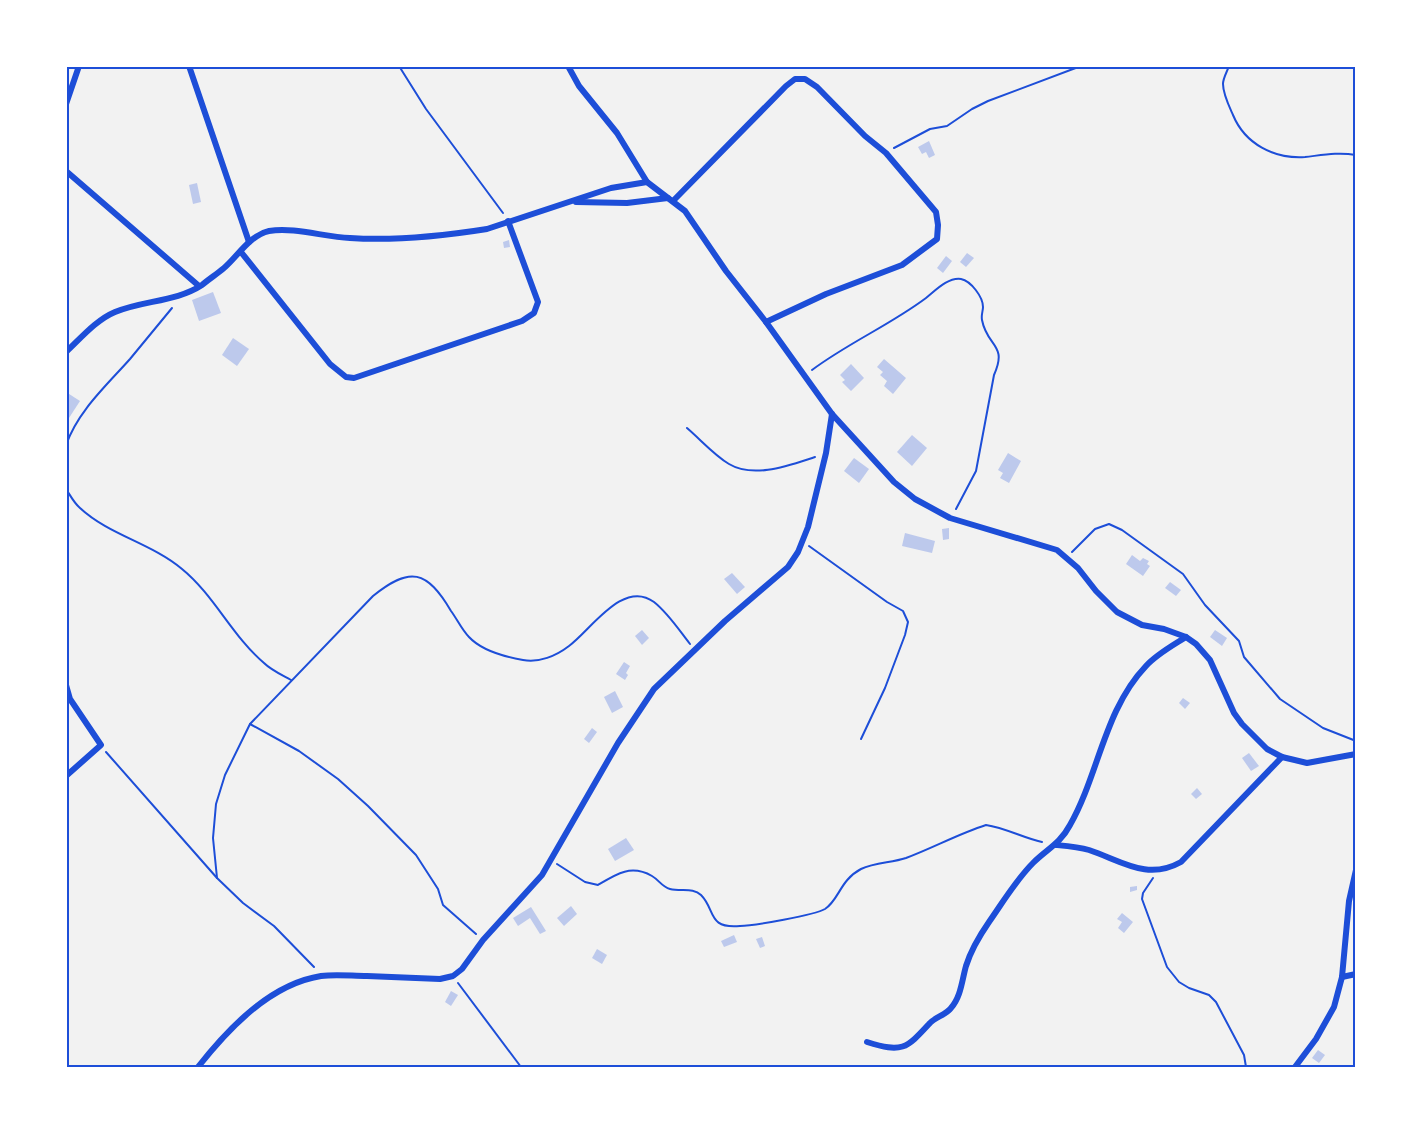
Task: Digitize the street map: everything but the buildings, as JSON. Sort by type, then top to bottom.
[{"type":"street","points":[[66,104],[79,66]]},
{"type":"street","points":[[189,66],[249,242]]},
{"type":"street","points":[[568,66],[579,86],[617,133],[647,182],[685,211],[726,271],[832,414],[894,482],[915,499],[950,518],[1057,550],[1067,557],[1117,612],[1142,625],[1164,629],[1186,637],[1197,644],[1210,660],[1234,713],[1267,749],[1282,757],[1307,763],[1356,754]]},
{"type":"street","points":[[572,202],[627,203],[670,199],[786,86],[795,78],[805,79],[817,87],[865,136],[886,153],[936,212],[937,239],[902,265],[826,294],[766,322]]},
{"type":"street","points":[[66,171],[199,286]]},
{"type":"street","points":[[66,352],[93,327],[113,313],[150,301],[181,296],[199,286],[223,269],[249,242],[266,232],[283,230],[351,238],[402,237],[477,231],[611,188],[647,182]]},
{"type":"street","points":[[241,252],[330,364],[346,378],[354,378],[522,321],[534,313],[538,302],[508,221]]},
{"type":"street","points":[[198,1067],[230,1028],[248,1012],[303,980],[322,976],[440,979],[453,976],[462,969],[483,940],[552,861],[634,715],[654,688],[788,567],[798,552],[808,527],[826,453],[832,414]]},
{"type":"street","points":[[867,1042],[892,1048],[906,1046],[915,1040],[931,1022],[951,1009],[958,997],[966,966],[988,923],[1033,863],[1056,845],[1076,815],[1116,708],[1127,690],[1144,668],[1159,654],[1186,637]]},
{"type":"street","points":[[66,667],[66,676]]},
{"type":"street","points":[[66,685],[70,699],[101,745],[66,776]]},
{"type":"street","points":[[1056,845],[1085,849],[1142,870],[1168,870],[1181,862],[1282,757]]},
{"type":"street","points":[[1295,1067],[1316,1039],[1334,1007],[1342,977],[1349,901],[1356,870]]},
{"type":"street","points":[[1342,977],[1356,974]]},
{"type":"path","points":[[399,66],[426,109],[508,221]]},
{"type":"path","points":[[886,153],[905,140],[930,129],[947,126],[988,101],[1081,66]]},
{"type":"path","points":[[1229,66],[1223,84],[1225,93],[1237,124],[1252,142],[1275,153],[1288,156],[1338,152],[1356,155]]},
{"type":"path","points":[[805,376],[828,358],[915,306],[949,281],[958,278],[966,280],[975,289],[983,306],[981,314],[986,333],[999,351],[1000,362],[994,375],[976,471],[950,518]]},
{"type":"path","points":[[66,445],[72,428],[97,394],[158,326],[181,296]]},
{"type":"path","points":[[687,428],[728,464],[738,469],[758,471],[826,453]]},
{"type":"path","points":[[66,489],[79,507],[104,526],[149,546],[182,568],[201,587],[264,664],[291,680]]},
{"type":"path","points":[[1067,557],[1095,529],[1109,524],[1122,530],[1183,574],[1205,606],[1239,640],[1244,657],[1280,699],[1323,728],[1356,741]]},
{"type":"path","points":[[803,540],[819,554],[903,611],[908,622],[885,688],[861,739]]},
{"type":"path","points":[[217,878],[213,838],[216,804],[225,775],[250,724],[389,582],[408,576],[430,582],[442,595],[469,638],[486,649],[525,660],[547,659],[569,646],[614,605],[629,596],[640,596],[653,602],[695,651]]},
{"type":"path","points":[[250,724],[299,751],[368,806],[416,855],[438,889],[443,905],[483,940]]},
{"type":"path","points":[[101,745],[217,878],[243,903],[274,926],[322,976]]},
{"type":"path","points":[[552,861],[585,882],[598,885],[622,870],[632,869],[645,873],[655,877],[663,886],[698,893],[703,897],[712,916],[720,924],[740,927],[804,915],[826,908],[848,878],[862,869],[903,859],[986,825],[996,826],[1024,838],[1056,845]]},
{"type":"path","points":[[1158,871],[1143,893],[1142,899],[1155,930],[1161,955],[1179,982],[1209,995],[1216,1002],[1244,1055],[1246,1067]]},
{"type":"path","points":[[453,976],[521,1067]]}]
